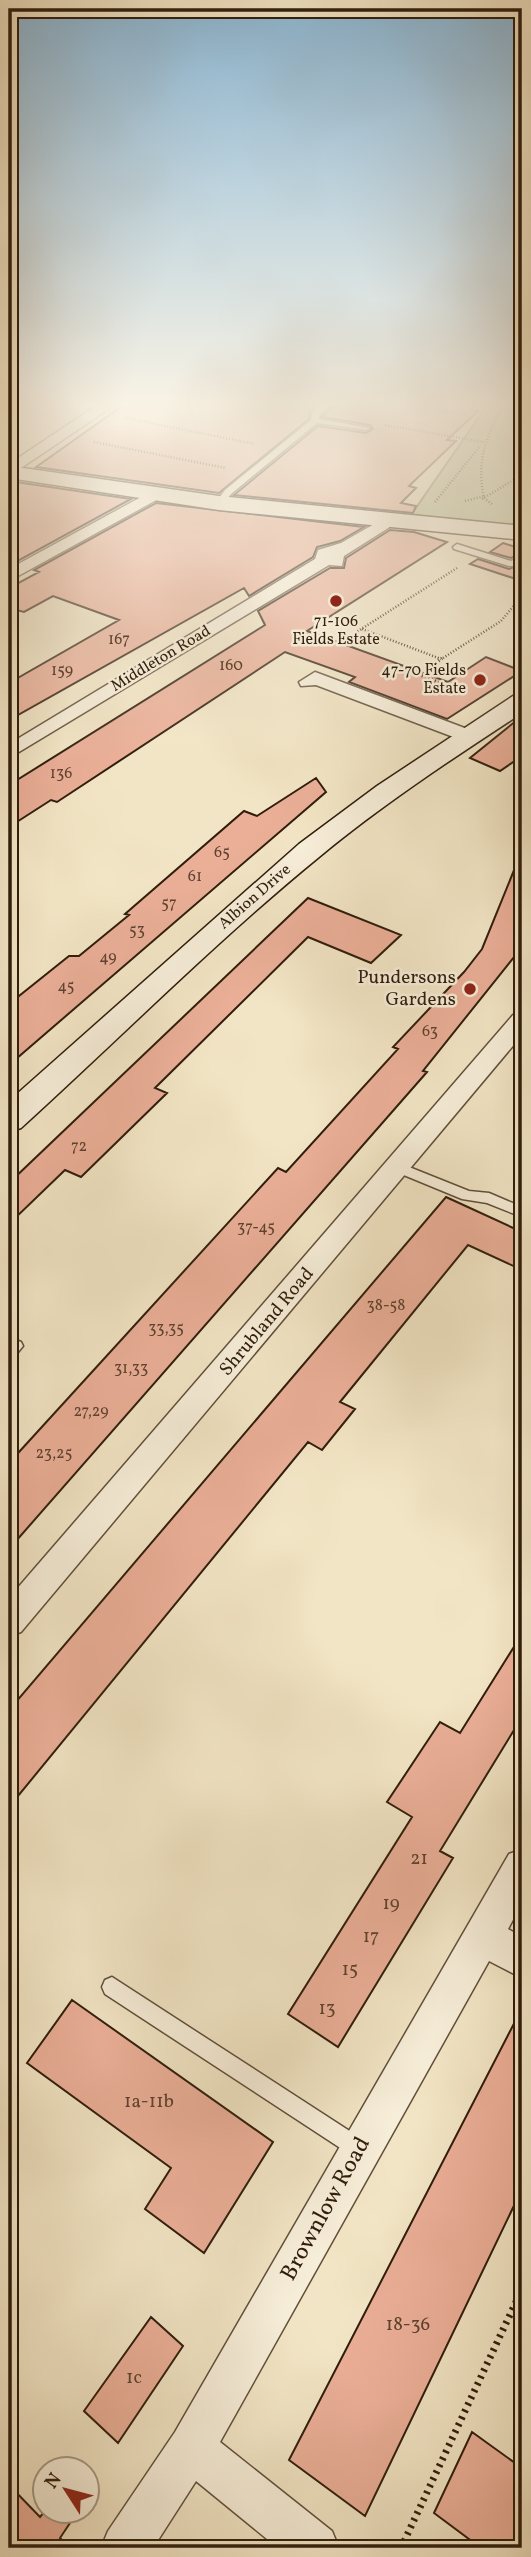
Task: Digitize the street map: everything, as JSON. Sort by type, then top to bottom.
[{"type":"street","points":[[9,576],[103,523]]},
{"type":"street","name":"Middleton Road","points":[[9,751],[385,523]]},
{"type":"street","points":[[424,523],[522,533]]},
{"type":"street","points":[[308,682],[315,678],[471,737]]},
{"type":"street","name":"Albion Drive","points":[[9,1120],[251,898],[365,808],[522,702]]},
{"type":"street","name":"Shrubland Road","points":[[9,1622],[399,1168],[483,1062],[522,1020]]},
{"type":"street","name":"Brownlow Road","points":[[125,2548],[191,2448],[522,1867]]},
{"type":"street","points":[[484,1936],[522,1959]]},
{"type":"street","points":[[191,2448],[315,2548]]},
{"type":"lane","points":[[457,547],[512,565],[522,558]]},
{"type":"lane","points":[[399,1168],[467,1196],[489,1198],[522,1212]]},
{"type":"lane","points":[[112,1987],[359,2149]]},
{"type":"path","points":[[355,633],[459,566]]},
{"type":"path","points":[[449,687],[421,675],[500,621],[522,596]]},
{"type":"path","points":[[361,629],[443,658]]},
{"type":"path","points":[[401,2548],[522,2289]]},
{"type":"green space","points":[[495,523],[522,523],[522,526]]},
{"type":"building","points":[[9,523],[87,523],[14,563],[9,561]]},
{"type":"building","points":[[119,523],[332,523],[364,527],[340,541],[317,547],[313,557],[249,596],[244,588],[9,720],[9,683],[119,620],[53,596],[24,612],[9,608],[9,588],[39,572],[34,570]]},
{"type":"building","points":[[390,530],[414,532],[447,542],[307,631],[448,682],[486,657],[522,671],[447,719],[349,682],[355,677],[285,652],[57,802],[51,800],[9,827],[9,785],[265,625],[258,611],[330,568],[344,568],[346,558]]},
{"type":"building","points":[[503,543],[522,549],[522,553],[511,558],[490,552]]},
{"type":"building","points":[[478,559],[509,569],[522,564],[522,581],[470,564]]},
{"type":"building","points":[[522,716],[522,756],[500,771],[470,758]]},
{"type":"building","points":[[316,778],[326,792],[9,1065],[9,1004],[69,956],[79,956],[129,915],[125,914],[244,811],[257,816]]},
{"type":"building","points":[[521,853],[522,947],[423,1071],[427,1072],[9,1549],[9,1463],[278,1168],[286,1172],[398,1049],[393,1047],[464,972],[482,949]]},
{"type":"building","points":[[308,898],[401,935],[371,963],[308,937],[155,1088],[167,1093],[81,1177],[65,1170],[9,1224],[9,1183]]},
{"type":"building","points":[[446,1197],[522,1232],[522,1270],[468,1245],[340,1402],[355,1409],[322,1450],[308,1442],[9,1807],[9,1710]]},
{"type":"building","points":[[522,1634],[522,1717],[440,1851],[453,1858],[338,2047],[288,2014],[412,1817],[387,1802],[440,1722],[460,1733]]},
{"type":"building","points":[[72,2000],[273,2142],[204,2253],[145,2209],[171,2168],[27,2063]]},
{"type":"building","points":[[522,2008],[522,2189],[365,2516],[289,2460]]},
{"type":"building","points":[[151,2317],[183,2346],[118,2443],[84,2411]]},
{"type":"building","points":[[472,2432],[522,2468],[522,2548],[481,2548],[434,2513]]},
{"type":"building","points":[[9,2485],[32,2509],[32,2526],[68,2526],[60,2538],[70,2548],[9,2548]]},
{"type":"place","name":"71-106 Fields Estate","points":[[336,601]]},
{"type":"place","name":"47-70 Fields Estate","points":[[480,680]]},
{"type":"place","name":"Pundersons Gardens","points":[[470,989]]}]
